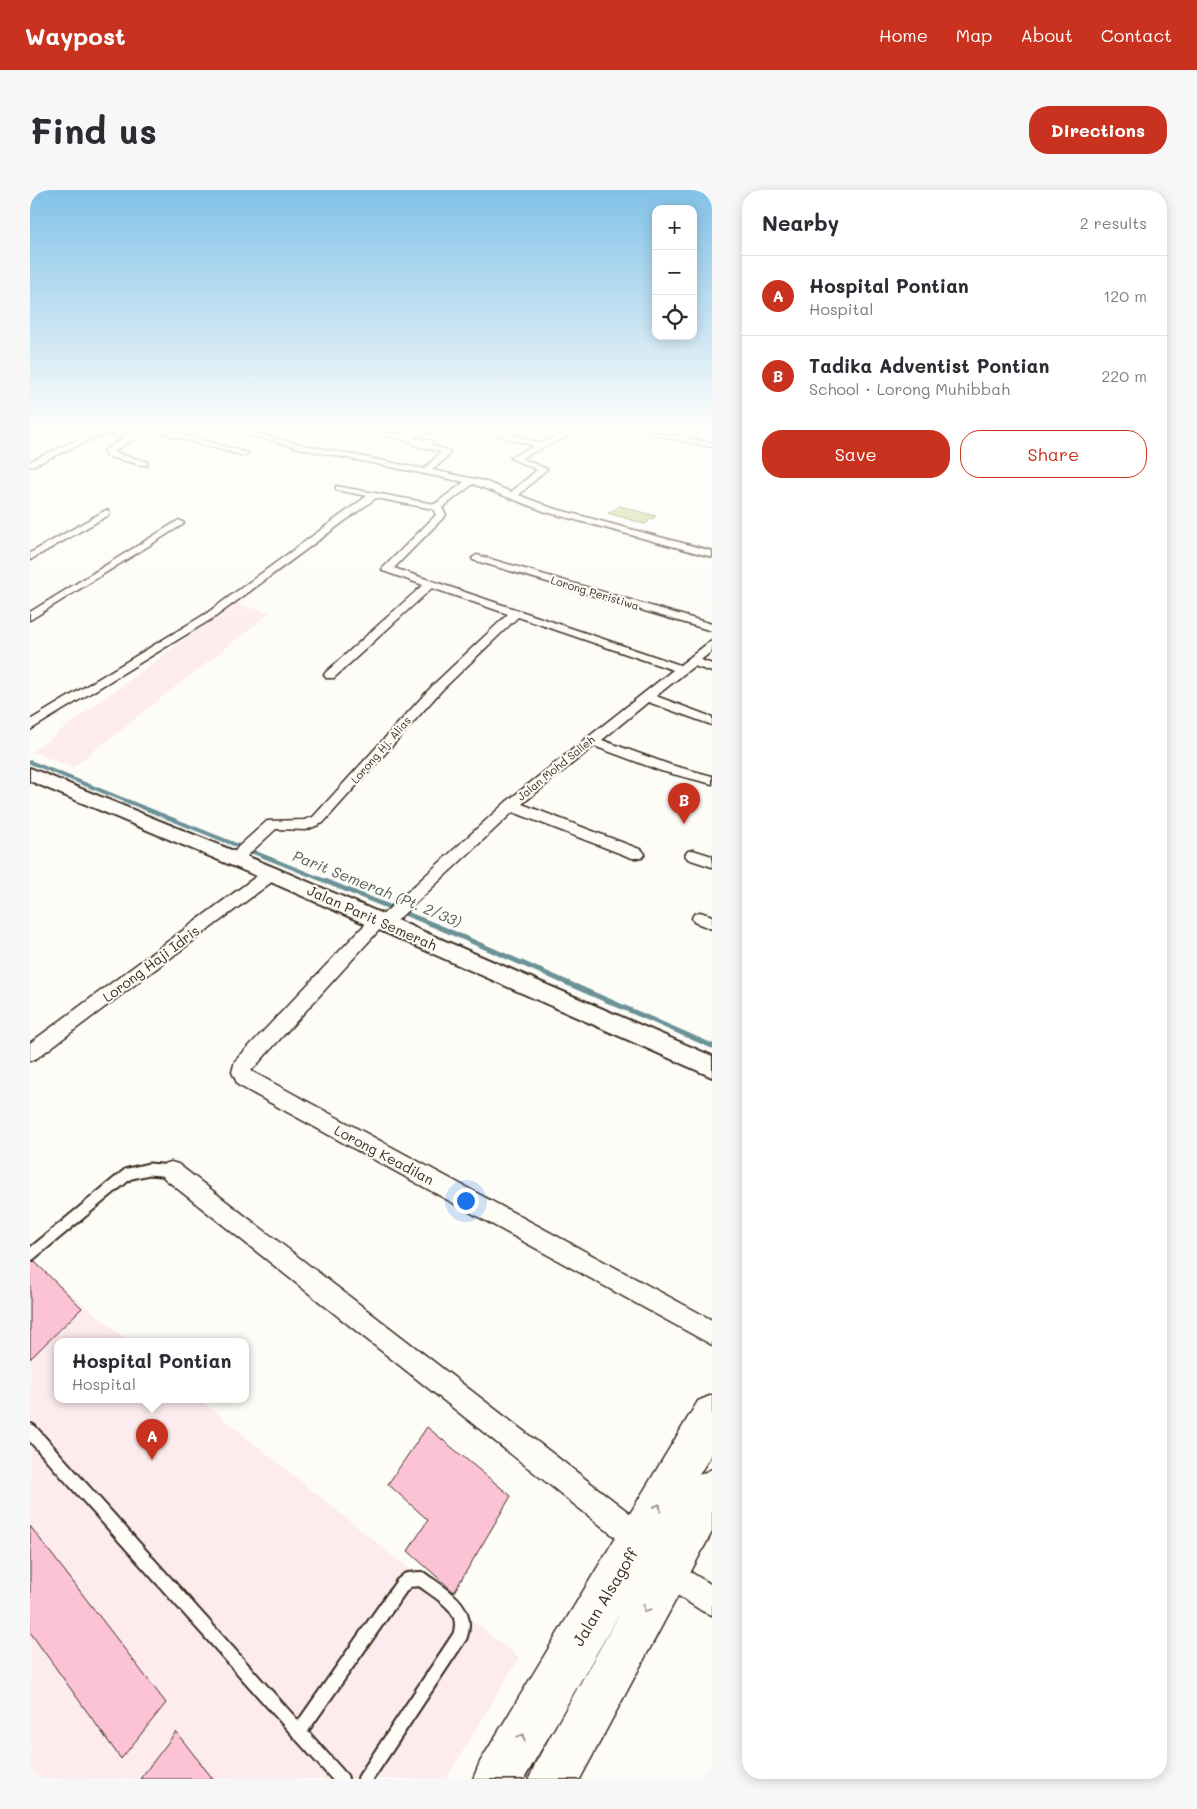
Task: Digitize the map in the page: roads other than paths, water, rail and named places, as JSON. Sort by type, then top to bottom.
[{"type":"highway","name":"Jalan Alsagoff","points":[[497,1779],[712,1415]]},
{"type":"highway","points":[[553,1779],[712,1490]]},
{"type":"main road","name":"Jalan Parit Semerah","points":[[30,774],[240,855],[271,874],[385,919],[712,1067]]},
{"type":"street","points":[[30,726],[211,615],[366,501]]},
{"type":"street","points":[[406,501],[437,507],[445,501]]},
{"type":"street","points":[[528,501],[549,510],[712,554]]},
{"type":"street","points":[[437,507],[442,516],[387,568],[516,613],[686,665],[712,668]]},
{"type":"street","points":[[30,557],[106,513]]},
{"type":"street","points":[[30,617],[179,524]]},
{"type":"street","name":"Lorong Peristiwa","points":[[477,558],[712,628]]},
{"type":"street","points":[[330,675],[430,584]]},
{"type":"street","name":"Lorong Hj. Alias","points":[[240,855],[272,824],[306,825],[318,820],[438,687],[516,613]]},
{"type":"street","name":"Jalan Mohd Salleh","points":[[385,919],[512,804],[712,645]]},
{"type":"street","points":[[646,697],[712,722]]},
{"type":"street","points":[[591,740],[668,770],[712,780]]},
{"type":"street","points":[[512,804],[551,823],[637,854]]},
{"type":"street","points":[[693,854],[712,862]]},
{"type":"street","name":"Lorong Haji Idris","points":[[30,1053],[271,874]]},
{"type":"street","name":"Lorong Keadilan","points":[[385,919],[242,1066],[241,1072],[245,1079],[712,1332]]},
{"type":"street","points":[[171,1171],[639,1538]]},
{"type":"street","points":[[667,1572],[712,1601]]},
{"type":"lane","points":[[30,1255],[128,1174],[142,1168],[158,1168],[171,1171]]},
{"type":"lane","points":[[30,1431],[341,1779]]},
{"type":"lane","points":[[299,1732],[402,1585],[408,1580],[421,1578],[458,1609],[462,1616],[463,1625],[460,1636],[366,1779]]},
{"type":"waterway","name":"Parit Semerah (Pt. 2/33)","points":[[30,762],[328,882]]},
{"type":"waterway","name":"Parit Semerah (Pt. 2/33)","points":[[325,881],[439,927],[712,1046]]},
{"type":"place","name":"Tadika Adventist Pontian","points":[[684,824]]},
{"type":"place","name":"Hospital Pontian","points":[[152,1460]]}]
